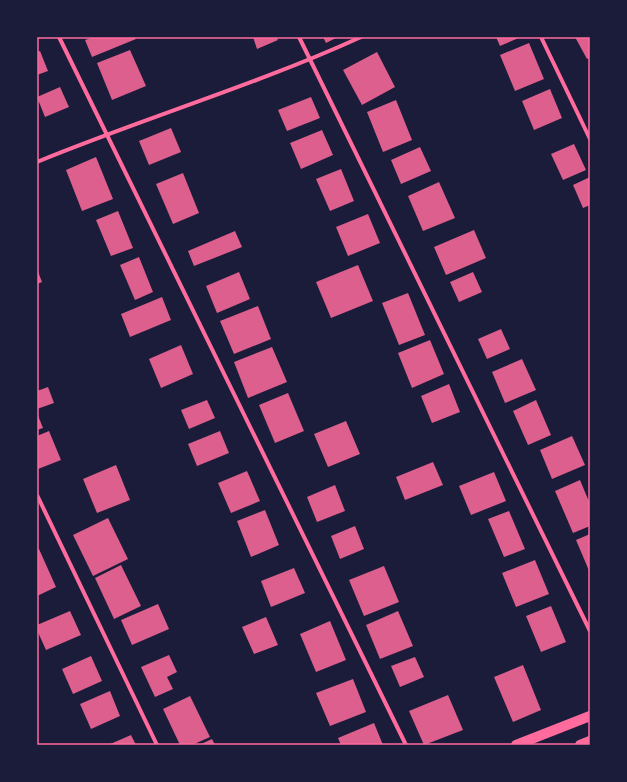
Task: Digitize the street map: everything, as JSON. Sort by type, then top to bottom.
[{"type":"main road","points":[[516,745],[590,716]]},
{"type":"main road","points":[[580,745],[590,741]]},
{"type":"street","points":[[59,37],[406,745]]},
{"type":"street","points":[[300,37],[590,631]]},
{"type":"street","points":[[37,162],[106,133],[311,60],[361,37]]},
{"type":"street","points":[[541,37],[590,139]]},
{"type":"street","points":[[37,495],[157,745]]},
{"type":"building","points":[[94,37],[135,37],[136,39],[92,57],[85,40]]},
{"type":"building","points":[[253,37],[276,37],[278,40],[257,49]]},
{"type":"building","points":[[323,37],[338,37],[326,43]]},
{"type":"building","points":[[496,37],[521,37],[500,46]]},
{"type":"building","points":[[575,37],[590,37],[590,58],[587,59]]},
{"type":"building","points":[[529,43],[544,79],[515,91],[500,55]]},
{"type":"building","points":[[130,50],[146,86],[112,100],[97,63]]},
{"type":"building","points":[[40,51],[48,71],[37,75],[37,52]]},
{"type":"building","points":[[377,52],[395,87],[362,105],[343,70]]},
{"type":"building","points":[[60,87],[69,107],[45,117],[37,97]]},
{"type":"building","points":[[550,89],[562,118],[534,130],[522,101]]},
{"type":"building","points":[[311,97],[320,118],[287,131],[278,110]]},
{"type":"building","points":[[396,100],[412,140],[383,152],[367,112]]},
{"type":"building","points":[[171,128],[181,152],[149,165],[139,141]]},
{"type":"building","points":[[322,130],[333,155],[301,169],[290,143]]},
{"type":"building","points":[[574,144],[586,170],[563,180],[551,154]]},
{"type":"building","points":[[420,147],[431,171],[401,184],[391,160]]},
{"type":"building","points":[[96,157],[113,199],[82,211],[66,170]]},
{"type":"building","points":[[341,169],[354,201],[330,211],[316,179]]},
{"type":"building","points":[[183,173],[199,213],[173,224],[156,184]]},
{"type":"building","points":[[590,177],[590,205],[583,208],[573,185]]},
{"type":"building","points":[[439,182],[455,218],[423,231],[408,196]]},
{"type":"building","points":[[118,211],[133,248],[111,256],[96,220]]},
{"type":"building","points":[[368,214],[380,243],[348,256],[336,227]]},
{"type":"building","points":[[474,230],[486,258],[446,275],[434,247]]},
{"type":"building","points":[[235,231],[242,247],[194,266],[188,251]]},
{"type":"building","points":[[139,257],[153,292],[135,300],[120,265]]},
{"type":"building","points":[[358,265],[373,301],[331,318],[316,282]]},
{"type":"building","points":[[37,269],[42,282],[37,284]]},
{"type":"building","points":[[239,272],[250,299],[217,313],[206,286]]},
{"type":"building","points":[[473,272],[482,292],[459,302],[450,282]]},
{"type":"building","points":[[408,293],[425,335],[399,345],[382,303]]},
{"type":"building","points":[[162,297],[171,320],[130,337],[121,314]]},
{"type":"building","points":[[258,306],[271,339],[234,354],[220,321]]},
{"type":"building","points":[[501,329],[510,349],[487,359],[478,339]]},
{"type":"building","points":[[430,340],[444,374],[412,388],[398,353]]},
{"type":"building","points":[[181,345],[193,374],[161,388],[149,359]]},
{"type":"building","points":[[272,347],[287,382],[248,398],[234,362]]},
{"type":"building","points":[[522,359],[536,390],[505,403],[492,372]]},
{"type":"building","points":[[449,384],[460,412],[432,423],[421,396]]},
{"type":"building","points":[[48,387],[54,403],[37,409],[37,391]]},
{"type":"building","points":[[288,393],[304,431],[275,443],[259,405]]},
{"type":"building","points":[[207,400],[215,418],[189,429],[181,410]]},
{"type":"building","points":[[536,400],[551,435],[528,445],[513,411]]},
{"type":"building","points":[[37,413],[43,428],[37,430]]},
{"type":"building","points":[[346,421],[360,454],[328,467],[314,434]]},
{"type":"building","points":[[49,431],[61,460],[38,469],[37,436]]},
{"type":"building","points":[[220,431],[229,453],[197,466],[188,444]]},
{"type":"building","points":[[572,436],[585,465],[552,479],[540,450]]},
{"type":"building","points":[[433,462],[443,485],[405,500],[396,477]]},
{"type":"building","points":[[116,465],[130,500],[97,513],[83,479]]},
{"type":"building","points":[[247,471],[260,501],[231,513],[218,483]]},
{"type":"building","points":[[494,472],[506,501],[471,515],[459,486]]},
{"type":"building","points":[[580,480],[590,504],[590,526],[573,533],[555,491]]},
{"type":"building","points":[[335,485],[345,511],[317,522],[307,497]]},
{"type":"building","points":[[265,510],[279,545],[251,557],[237,521]]},
{"type":"building","points":[[509,511],[525,549],[504,557],[488,519]]},
{"type":"building","points":[[108,518],[128,559],[93,576],[73,535]]},
{"type":"building","points":[[355,526],[364,549],[340,559],[331,536]]},
{"type":"building","points":[[590,534],[590,573],[576,540]]},
{"type":"building","points":[[39,549],[56,587],[37,596],[37,550]]},
{"type":"building","points":[[535,560],[549,594],[516,607],[502,573]]},
{"type":"building","points":[[121,565],[141,606],[114,619],[95,578]]},
{"type":"building","points":[[384,566],[399,602],[364,616],[349,580]]},
{"type":"building","points":[[294,568],[305,593],[271,607],[261,581]]},
{"type":"building","points":[[158,604],[169,629],[132,645],[121,620]]},
{"type":"building","points":[[551,606],[566,642],[541,652],[526,616]]},
{"type":"building","points":[[70,611],[81,635],[46,650],[37,630],[37,625]]},
{"type":"building","points":[[398,611],[413,646],[380,659],[366,625]]},
{"type":"building","points":[[266,617],[278,645],[254,654],[242,627]]},
{"type":"building","points":[[330,621],[346,660],[316,672],[300,634]]},
{"type":"building","points":[[169,655],[177,672],[167,677],[173,689],[155,697],[141,667]]},
{"type":"building","points":[[91,656],[102,681],[73,694],[62,669]]},
{"type":"building","points":[[415,657],[424,677],[400,687],[391,666]]},
{"type":"building","points":[[523,665],[541,710],[513,722],[494,677]]},
{"type":"building","points":[[353,679],[366,712],[330,726],[316,693]]},
{"type":"building","points":[[110,691],[120,716],[91,729],[80,704]]},
{"type":"building","points":[[448,695],[463,730],[424,745],[409,711]]},
{"type":"building","points":[[190,696],[210,737],[192,745],[180,745],[163,709]]},
{"type":"building","points":[[374,723],[383,745],[341,745],[338,738]]},
{"type":"building","points":[[131,735],[136,745],[108,745]]},
{"type":"building","points":[[212,739],[215,745],[199,745]]}]
